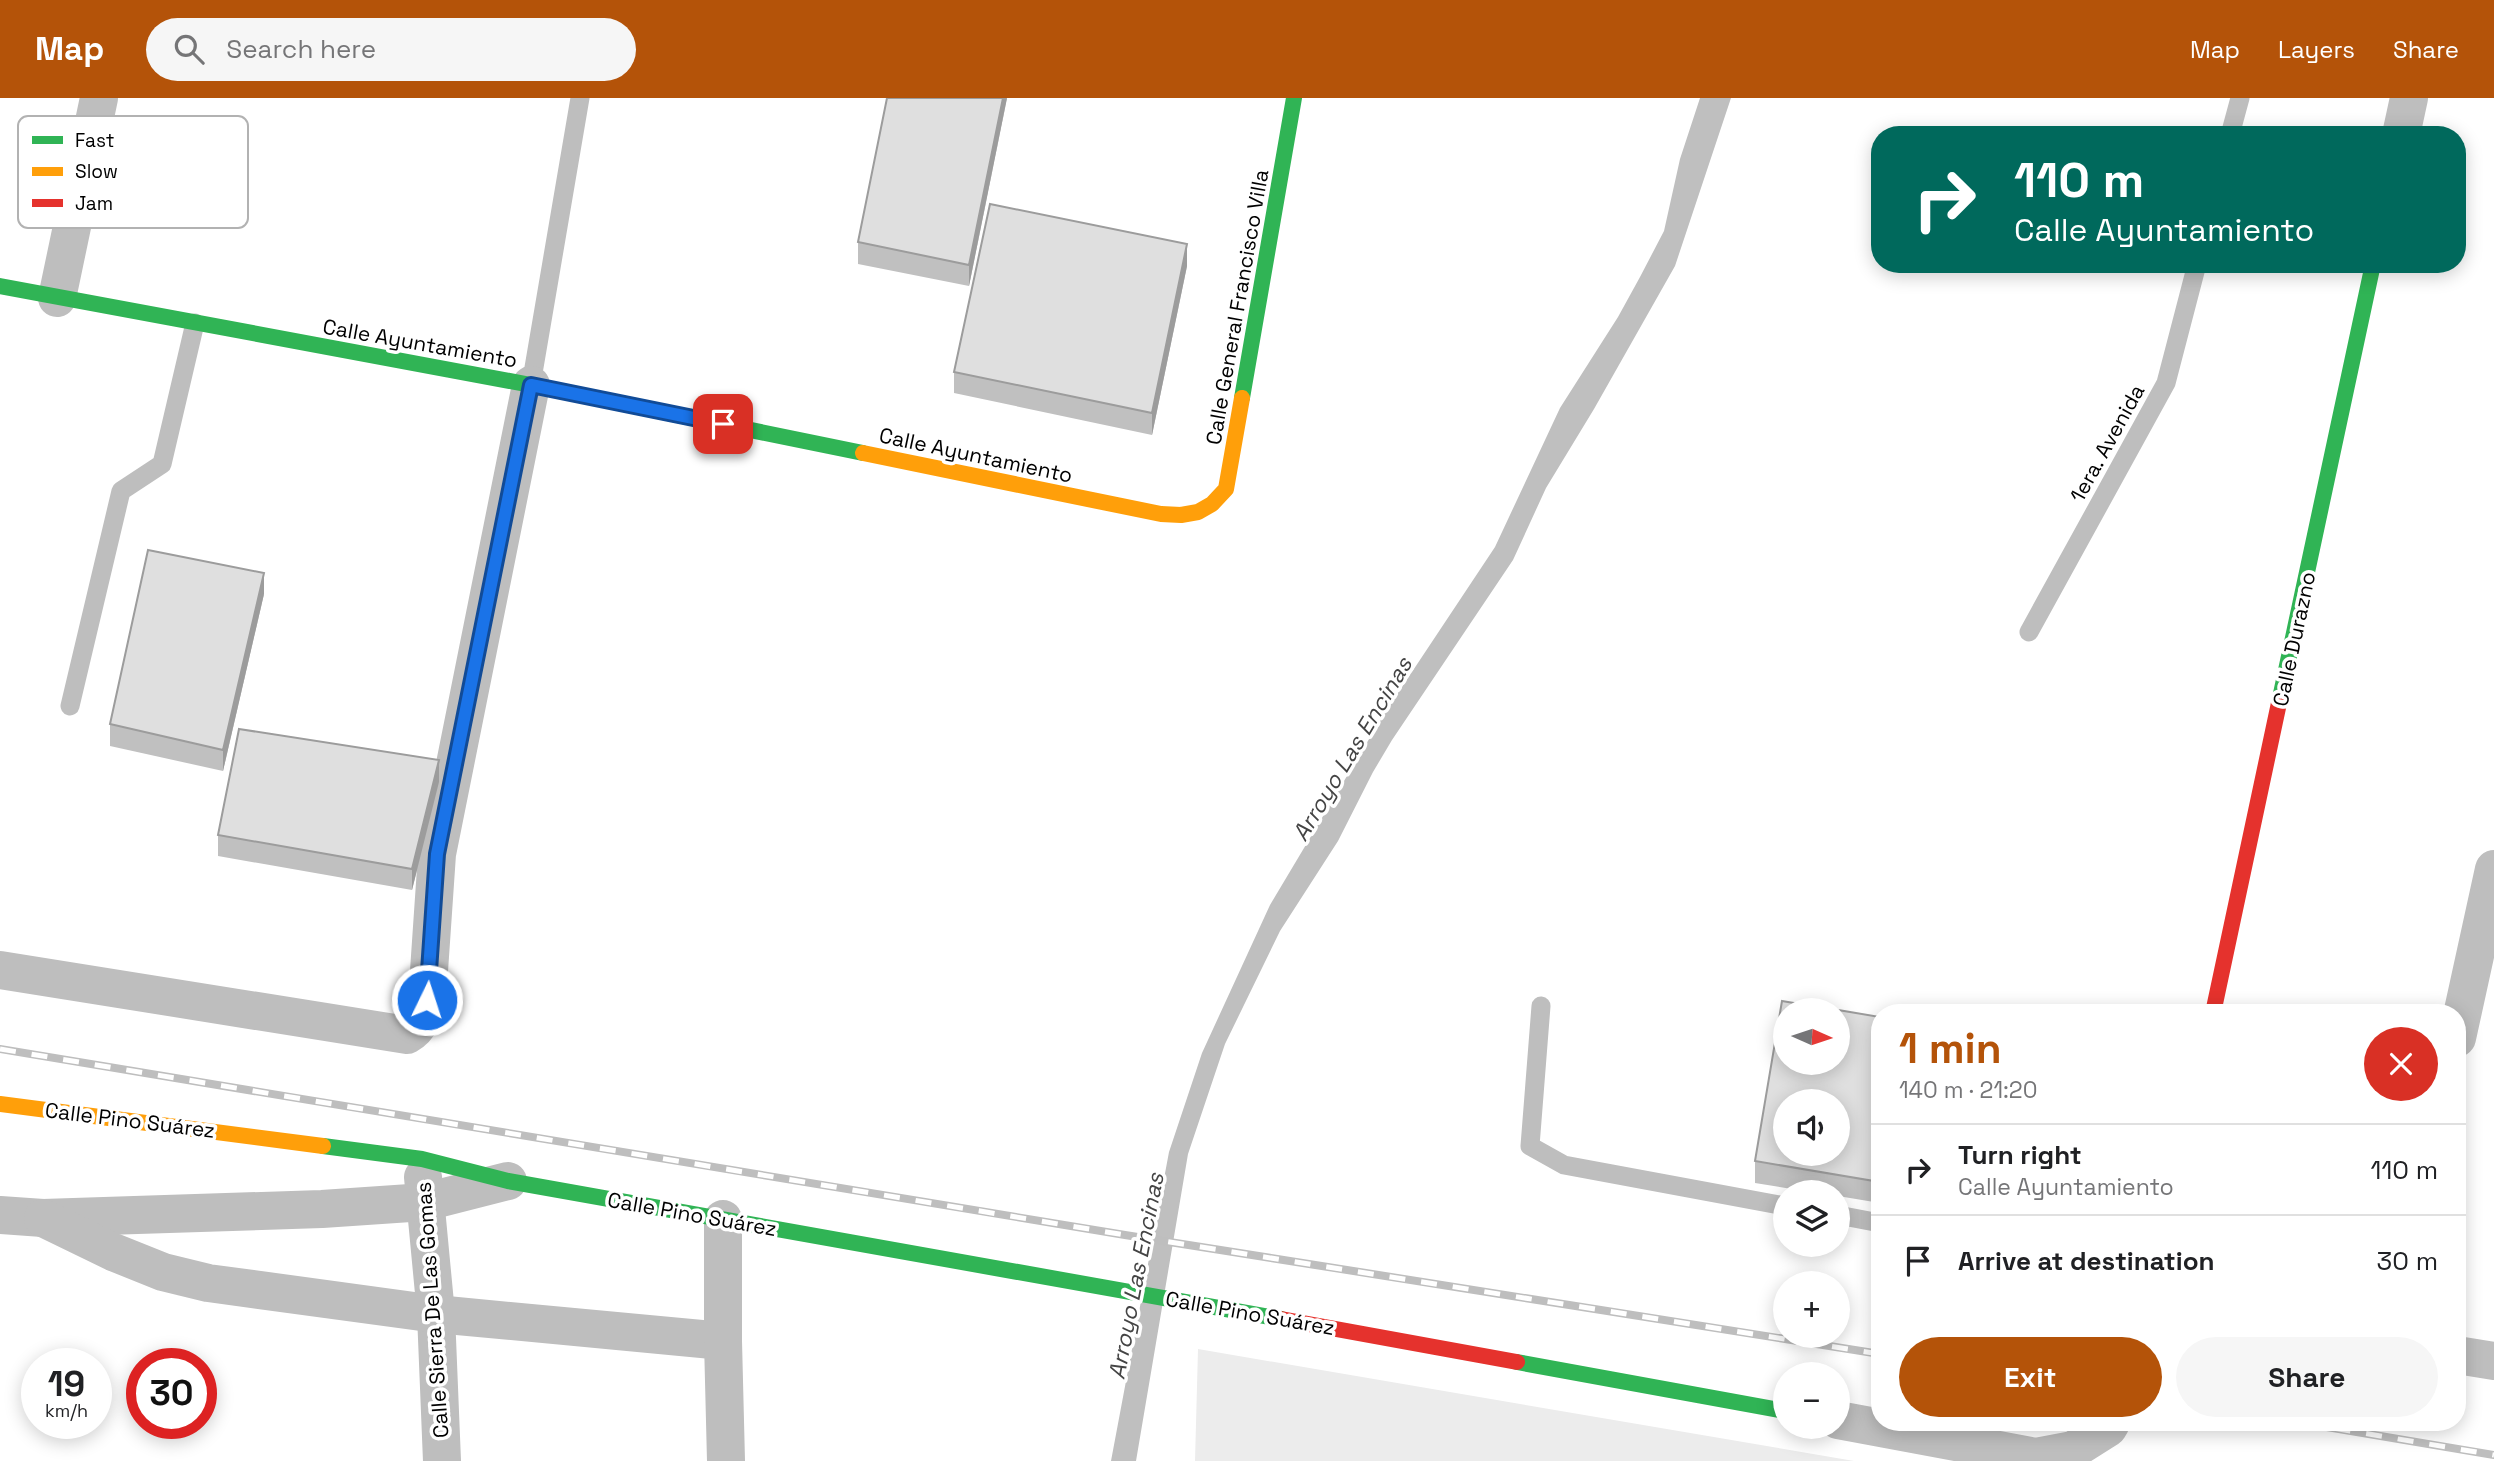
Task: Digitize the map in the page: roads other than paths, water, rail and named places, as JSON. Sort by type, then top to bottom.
[{"type":"street","points":[[95,116],[99,98]]},
{"type":"street","name":"Calle General Francisco Villa","points":[[1201,511],[1216,503],[1226,488],[1294,98]]},
{"type":"street","points":[[2403,126],[2409,98]]},
{"type":"street","points":[[57,298],[72,228]]},
{"type":"street","name":"Calle Durazno","points":[[2215,1004],[2372,273]]},
{"type":"street","name":"Calle Ayuntamiento","points":[[0,286],[531,385],[1161,514],[1185,517],[1201,511]]},
{"type":"street","points":[[0,970],[407,1034],[417,1027],[423,1017],[427,1000],[437,854],[531,385]]},
{"type":"street","points":[[2464,1004],[2494,869]]},
{"type":"street","name":"Calle Pino Suárez","points":[[0,1104],[422,1159],[508,1181],[1773,1409]]},
{"type":"street","name":"Calle Sierra De Las Gomas","points":[[422,1159],[436,1314],[442,1461]]},
{"type":"street","name":"Calle Pino Suárez","points":[[0,1215],[43,1218],[322,1209],[425,1202],[508,1181]]},
{"type":"street","name":"Calle Pino Suárez","points":[[43,1218],[113,1252],[163,1272],[208,1283],[436,1314],[723,1341]]},
{"type":"street","points":[[723,1219],[726,1461]]},
{"type":"street","points":[[2466,1356],[2494,1361]]},
{"type":"street","points":[[1850,1422],[1871,1426]]},
{"type":"street","points":[[1897,1431],[2036,1457],[2073,1450],[2103,1431]]},
{"type":"lane","points":[[531,385],[580,98]]},
{"type":"lane","points":[[2232,126],[2240,98]]},
{"type":"lane","name":"1era. Avenida","points":[[2029,632],[2166,383],[2195,273]]},
{"type":"lane","points":[[70,706],[121,491],[162,464],[195,323]]},
{"type":"lane","points":[[1541,1006],[1530,1146],[1564,1165],[1773,1204]]},
{"type":"lane","points":[[1850,1217],[1871,1221]]},
{"type":"railway","points":[[0,1049],[1125,1235],[1871,1353]]},
{"type":"railway","points":[[2351,1431],[2494,1455]]},
{"type":"water label","name":"Arroyo Las Encinas","points":[[1352,749]]},
{"type":"water label","name":"Arroyo Las Encinas","points":[[1136,1276]]}]
